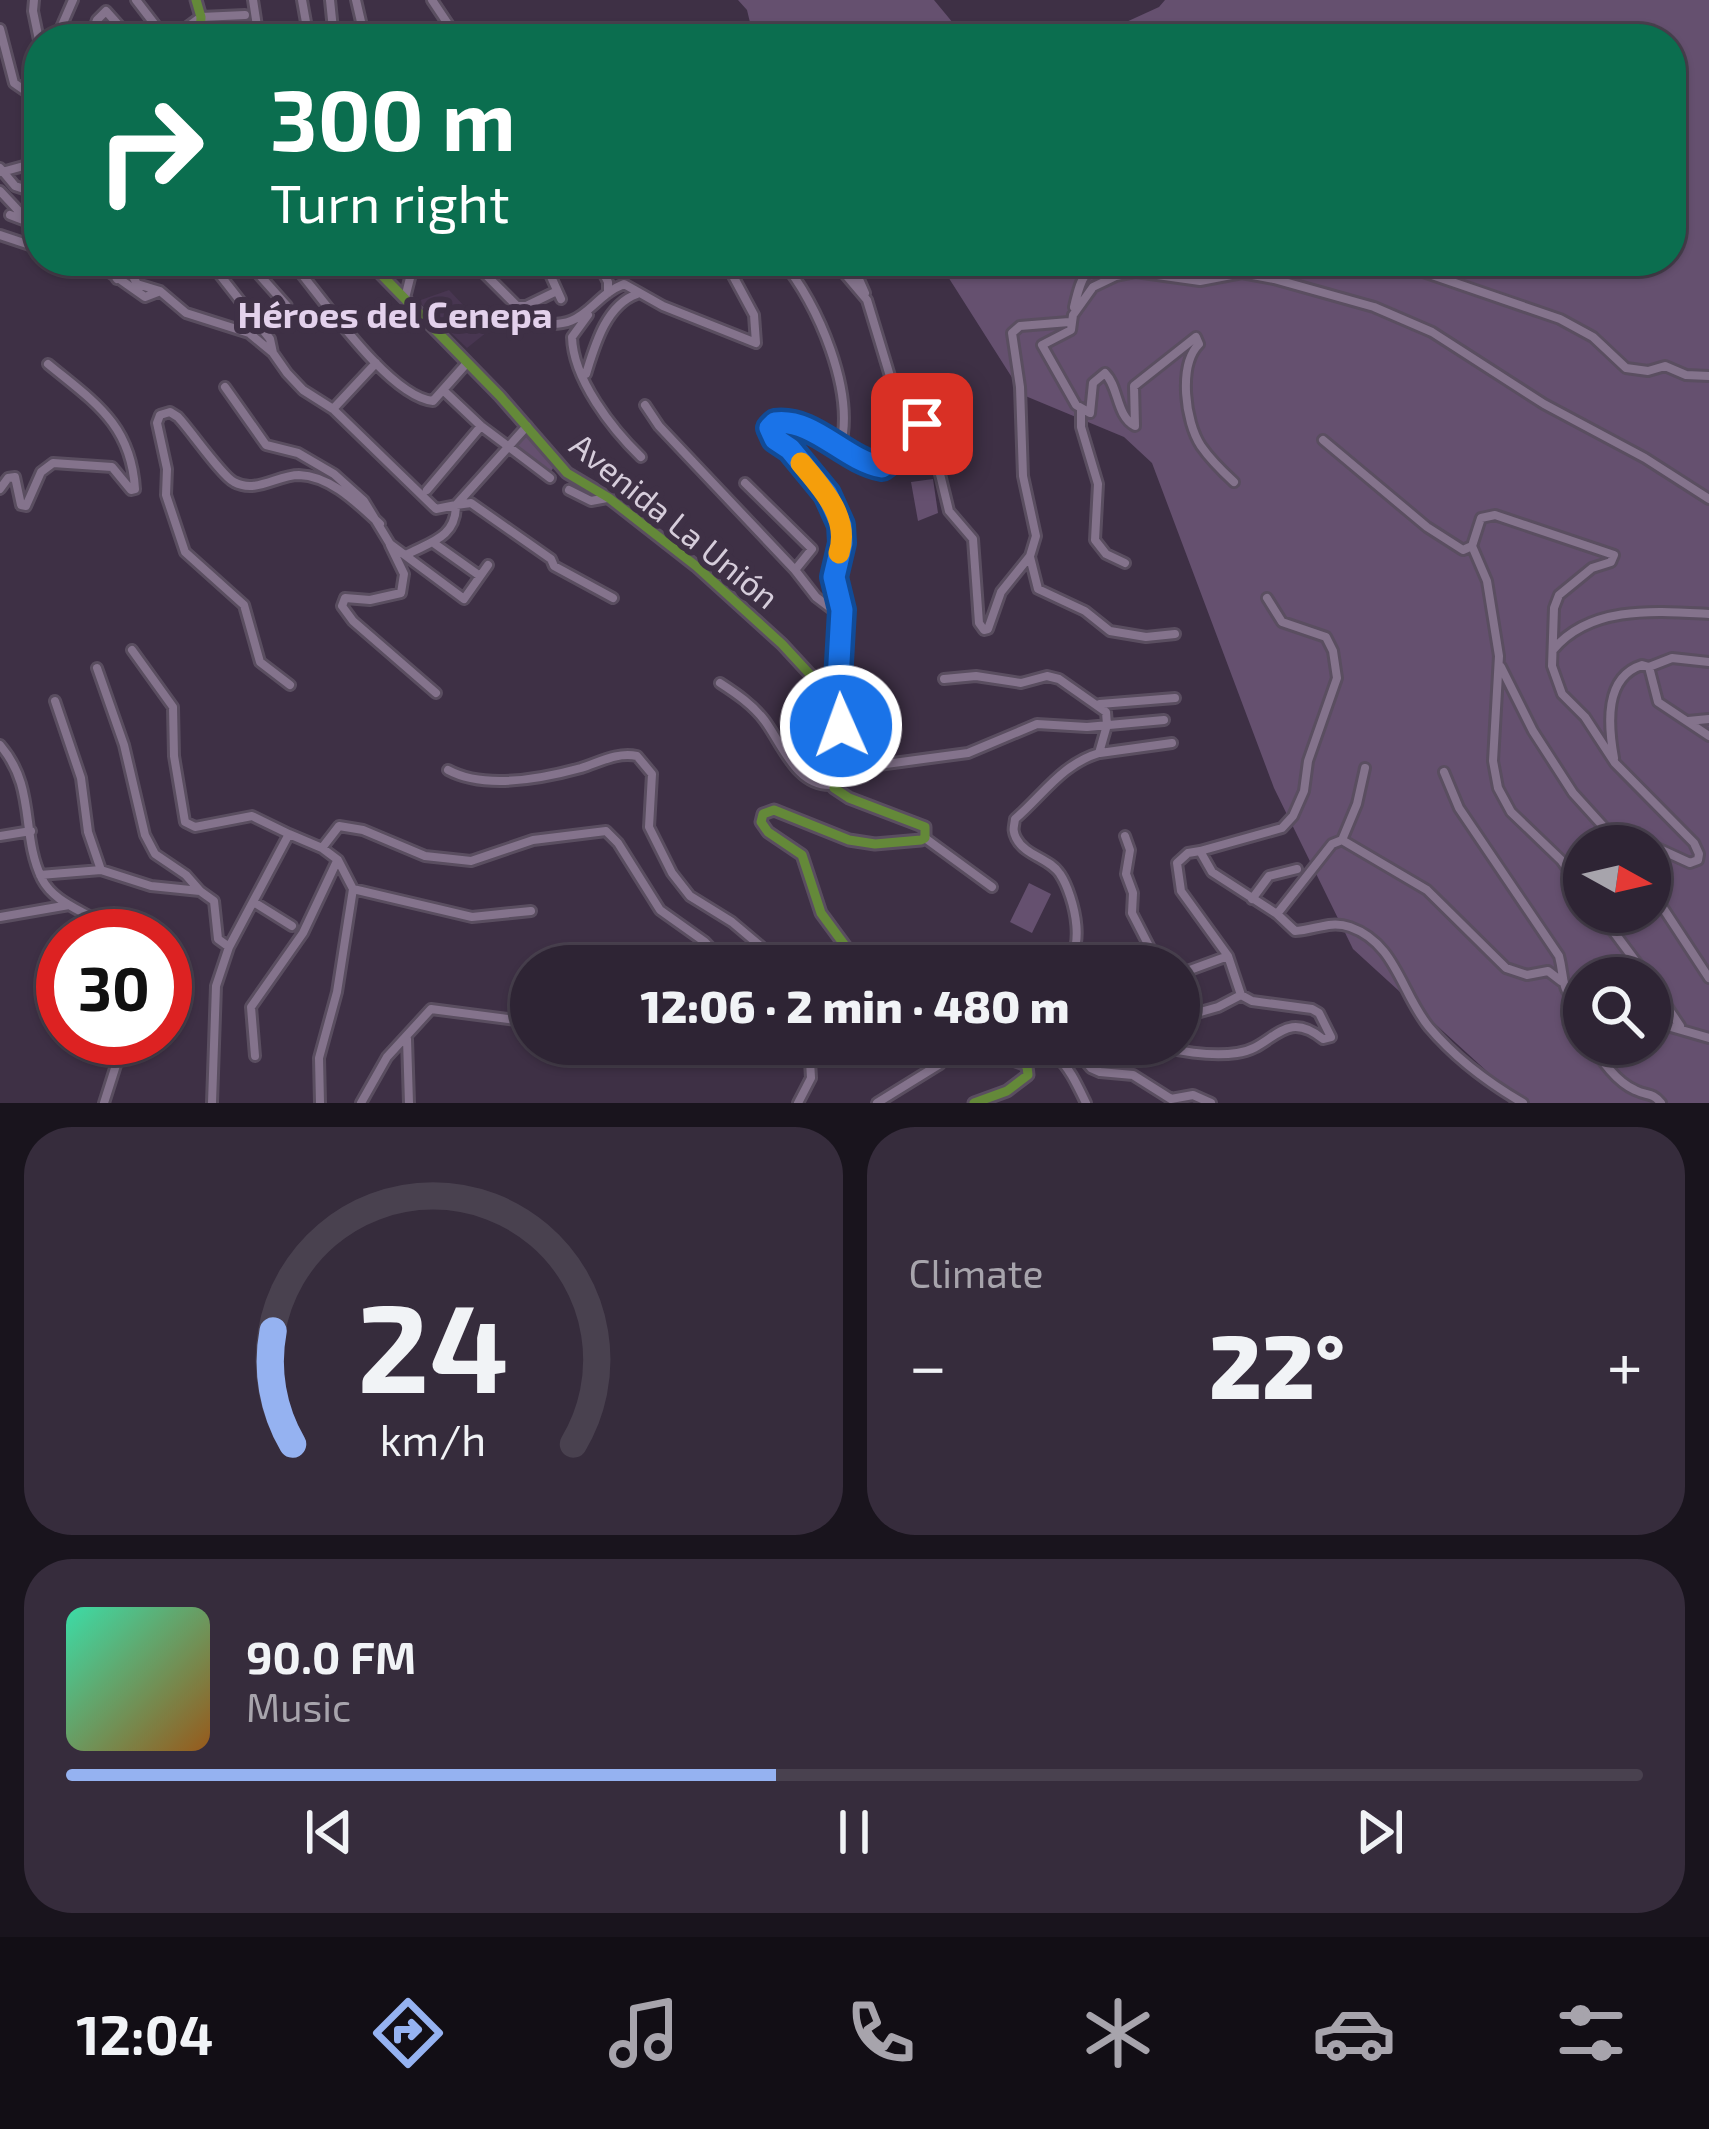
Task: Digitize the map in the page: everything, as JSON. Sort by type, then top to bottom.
[{"type":"main road","points":[[196,0],[201,24]]},
{"type":"main road","name":"Avenida La Unión","points":[[382,276],[567,473],[609,498],[696,566],[782,644],[818,683],[841,726],[871,766]]},
{"type":"main road","points":[[845,945],[821,913],[802,855],[761,822],[763,814],[774,810],[849,840],[874,844],[925,838],[920,822],[849,798],[832,785],[841,777],[865,775],[871,766]]},
{"type":"main road","points":[[974,1103],[1019,1084],[1028,1075],[1024,1065]]},
{"type":"street","points":[[25,0],[33,5]]},
{"type":"street","points":[[136,0],[156,24]]},
{"type":"street","points":[[96,24],[108,11],[119,24]]},
{"type":"street","points":[[190,24],[201,17],[245,15]]},
{"type":"street","points":[[0,29],[14,83],[24,90]]},
{"type":"street","points":[[1,170],[24,189]]},
{"type":"street","points":[[0,191],[24,217]]},
{"type":"street","points":[[10,215],[24,220]]},
{"type":"street","points":[[113,276],[145,297],[160,291]]},
{"type":"street","points":[[115,276],[118,280]]},
{"type":"street","points":[[133,276],[137,284],[160,291],[186,313],[249,333],[428,503],[443,510],[475,505],[554,566],[613,598]]},
{"type":"street","points":[[221,276],[270,339],[273,353]]},
{"type":"street","points":[[261,276],[287,305]]},
{"type":"street","points":[[304,276],[376,363],[419,400],[433,401],[466,364]]},
{"type":"street","points":[[405,300],[411,276]]},
{"type":"street","points":[[487,276],[525,317],[542,324],[571,321],[593,310]]},
{"type":"street","points":[[516,305],[559,294],[551,276]]},
{"type":"street","points":[[605,276],[607,295]]},
{"type":"street","points":[[641,457],[606,420],[575,358],[572,337],[607,295],[624,284],[756,343],[754,315],[733,276]]},
{"type":"street","points":[[794,276],[824,330],[845,418],[839,448]]},
{"type":"street","points":[[846,276],[867,300]]},
{"type":"street","points":[[857,276],[909,440]]},
{"type":"street","points":[[1082,276],[1071,330],[1041,347],[1081,409],[1097,484],[1095,540],[1106,554],[1125,563]]},
{"type":"street","points":[[1120,276],[1099,281],[1071,318],[1021,326],[1010,339],[1020,387],[1023,476],[1035,524],[1030,555],[1038,589],[1085,611],[1110,631],[1146,637],[1175,634]]},
{"type":"street","points":[[1158,276],[1181,280],[1216,276]]},
{"type":"street","points":[[1254,276],[1354,302],[1432,332],[1544,404],[1709,499]]},
{"type":"street","points":[[1435,276],[1560,319],[1592,337],[1626,368],[1665,366],[1686,375],[1709,376]]},
{"type":"street","points":[[585,377],[614,310],[624,298],[638,293]]},
{"type":"street","points":[[1081,409],[1090,413],[1093,383],[1106,373],[1125,418],[1136,426],[1134,386],[1196,337],[1199,344],[1193,348],[1187,387],[1193,428],[1198,442],[1234,482]]},
{"type":"street","points":[[333,409],[376,363]]},
{"type":"street","points":[[0,490],[8,478],[15,477],[21,505],[26,506],[41,472],[53,463],[105,465],[135,489],[134,468],[117,426],[48,364]]},
{"type":"street","points":[[225,386],[266,445],[298,453],[334,475],[364,501],[380,524],[404,574],[401,593],[370,600],[345,598],[341,604],[353,621],[436,693]]},
{"type":"street","points":[[443,390],[550,478]]},
{"type":"street","points":[[645,406],[658,426],[816,597],[842,617]]},
{"type":"street","points":[[290,685],[260,662],[241,602],[185,552],[166,495],[160,415],[170,412],[178,417],[235,483],[256,486],[297,475],[314,477],[338,488],[380,524]]},
{"type":"street","points":[[841,726],[842,617],[834,577],[841,525],[827,494],[790,449],[775,439],[770,428],[775,423],[795,422],[882,467],[904,451],[920,424],[929,426],[950,511],[973,539],[979,622],[984,630],[993,623],[1001,592],[1030,555]]},
{"type":"street","points":[[427,490],[482,426]]},
{"type":"street","points":[[456,505],[527,426]]},
{"type":"street","points":[[1323,440],[1427,527],[1463,550],[1472,546]]},
{"type":"street","points":[[745,482],[812,549],[795,570]]},
{"type":"street","points":[[569,490],[591,501],[609,498]]},
{"type":"street","points":[[406,555],[447,533],[458,511],[456,505]]},
{"type":"street","points":[[1563,863],[1511,812],[1498,788],[1493,760],[1500,666],[1486,581],[1472,546],[1481,518],[1495,514],[1592,548],[1611,550],[1614,559],[1592,568],[1559,595],[1552,652],[1562,694],[1593,728],[1615,763],[1694,842],[1700,854],[1690,863],[1671,854]]},
{"type":"street","points":[[434,543],[479,576]]},
{"type":"street","points":[[390,544],[464,599],[488,565]]},
{"type":"street","points":[[1200,1050],[1237,1054],[1288,1027],[1303,1028],[1323,1039],[1331,1037],[1312,1009],[1240,995],[1228,956],[1181,891],[1177,875],[1182,856],[1288,823],[1304,790],[1308,761],[1337,678],[1326,637],[1282,622],[1267,598]]},
{"type":"street","points":[[1552,652],[1570,633],[1630,612],[1709,614]]},
{"type":"street","points":[[132,650],[173,706],[174,756],[187,824],[195,827],[252,816],[322,848],[338,860],[353,889],[337,992],[319,1058],[320,1103]]},
{"type":"street","points":[[1615,763],[1612,704],[1616,684],[1634,667],[1649,668],[1672,658],[1709,662]]},
{"type":"street","points":[[1500,666],[1532,731],[1573,793],[1603,825]]},
{"type":"street","points":[[97,668],[124,746],[145,835],[155,854],[214,901],[218,939],[229,947]]},
{"type":"street","points":[[1649,668],[1658,702],[1709,736]]},
{"type":"street","points":[[944,679],[976,676],[1021,683],[1047,676],[1100,704],[1175,698]]},
{"type":"street","points":[[720,683],[763,718],[802,774],[818,784],[832,785]]},
{"type":"street","points":[[56,701],[82,778],[88,832],[101,870]]},
{"type":"street","points":[[1099,753],[1107,725],[1100,704]]},
{"type":"street","points":[[1688,721],[1709,719]]},
{"type":"street","points":[[871,766],[968,753],[1037,724],[1164,720]]},
{"type":"street","points":[[1075,945],[1068,889],[1058,869],[1020,844],[1013,829],[1015,819],[1078,759],[1172,743]]},
{"type":"street","points":[[0,746],[22,779],[40,875],[75,909]]},
{"type":"street","points":[[448,770],[475,782],[579,768],[618,755],[637,756],[652,774],[649,827],[672,873],[690,896],[759,945]]},
{"type":"street","points":[[1277,914],[1332,844],[1342,840],[1357,804],[1364,768]]},
{"type":"street","points":[[1444,772],[1459,808],[1559,956],[1563,985]]},
{"type":"street","points":[[322,848],[339,826],[363,830],[424,856],[471,861],[533,840],[606,831],[660,910],[708,945]]},
{"type":"street","points":[[0,836],[32,831]]},
{"type":"street","points":[[212,1103],[216,986],[229,947],[290,834]]},
{"type":"street","points":[[1126,836],[1132,913],[1148,945]]},
{"type":"street","points":[[925,838],[992,887]]},
{"type":"street","points":[[1342,840],[1426,890],[1506,968],[1527,975],[1548,971],[1561,980]]},
{"type":"street","points":[[1200,851],[1212,872],[1295,931],[1333,922],[1354,928],[1380,945],[1430,1028],[1489,1084],[1523,1103]]},
{"type":"street","points":[[255,1057],[251,1007],[303,933],[338,860]]},
{"type":"street","points":[[1252,899],[1269,876],[1297,869]]},
{"type":"street","points":[[40,875],[101,870],[151,886],[200,891]]},
{"type":"street","points":[[353,889],[472,917],[531,911]]},
{"type":"street","points":[[255,903],[292,926]]},
{"type":"street","points":[[0,917],[69,905]]},
{"type":"street","points":[[1671,920],[1709,978]]},
{"type":"street","points":[[1200,966],[1228,956]]},
{"type":"street","points":[[1200,1012],[1240,995]]},
{"type":"street","points":[[362,1103],[387,1057],[431,1010],[510,1019]]},
{"type":"street","points":[[1671,1014],[1680,1028]]},
{"type":"street","points":[[1671,1026],[1709,1038]]},
{"type":"street","points":[[407,1038],[409,1103]]},
{"type":"street","points":[[104,1103],[116,1065]]},
{"type":"street","points":[[797,1103],[811,1078],[810,1065]]},
{"type":"street","points":[[877,1103],[935,1065]]},
{"type":"street","points":[[1067,1065],[1086,1103]]},
{"type":"street","points":[[1092,1065],[1100,1072],[1132,1075],[1171,1099],[1192,1096],[1210,1103]]},
{"type":"street","points":[[1609,1065],[1634,1090],[1652,1094],[1661,1103]]},
{"type":"shaded area","points":[[738,0],[934,0],[954,24],[750,24]]},
{"type":"shaded area","points":[[1165,0],[1709,0],[1709,1103],[1509,1103],[1491,1075],[1353,949],[1274,788],[1152,463],[1124,437],[1023,395],[948,276],[1686,276],[1686,24],[1122,24]]},
{"type":"shaded area","points":[[244,18],[245,24],[207,24],[207,20]]},
{"type":"shaded area","points":[[449,290],[465,307],[471,310],[477,305],[491,321],[484,328],[487,332],[467,348],[418,301]]},
{"type":"shaded area","points":[[527,429],[555,465],[550,473],[513,446]]},
{"type":"shaded area","points":[[933,479],[938,513],[918,521],[911,482]]},
{"type":"shaded area","points":[[1029,883],[1051,894],[1032,933],[1010,922]]},
{"type":"slow traffic","points":[[801,463],[827,494],[841,525],[839,553]]},
{"type":"district","name":"Héroes del Cenepa","points":[[395,313]]},
{"type":"route","points":[[841,726],[842,610],[834,577],[841,525],[827,494],[770,428],[775,423],[795,422],[882,467],[904,451],[922,424]]}]
